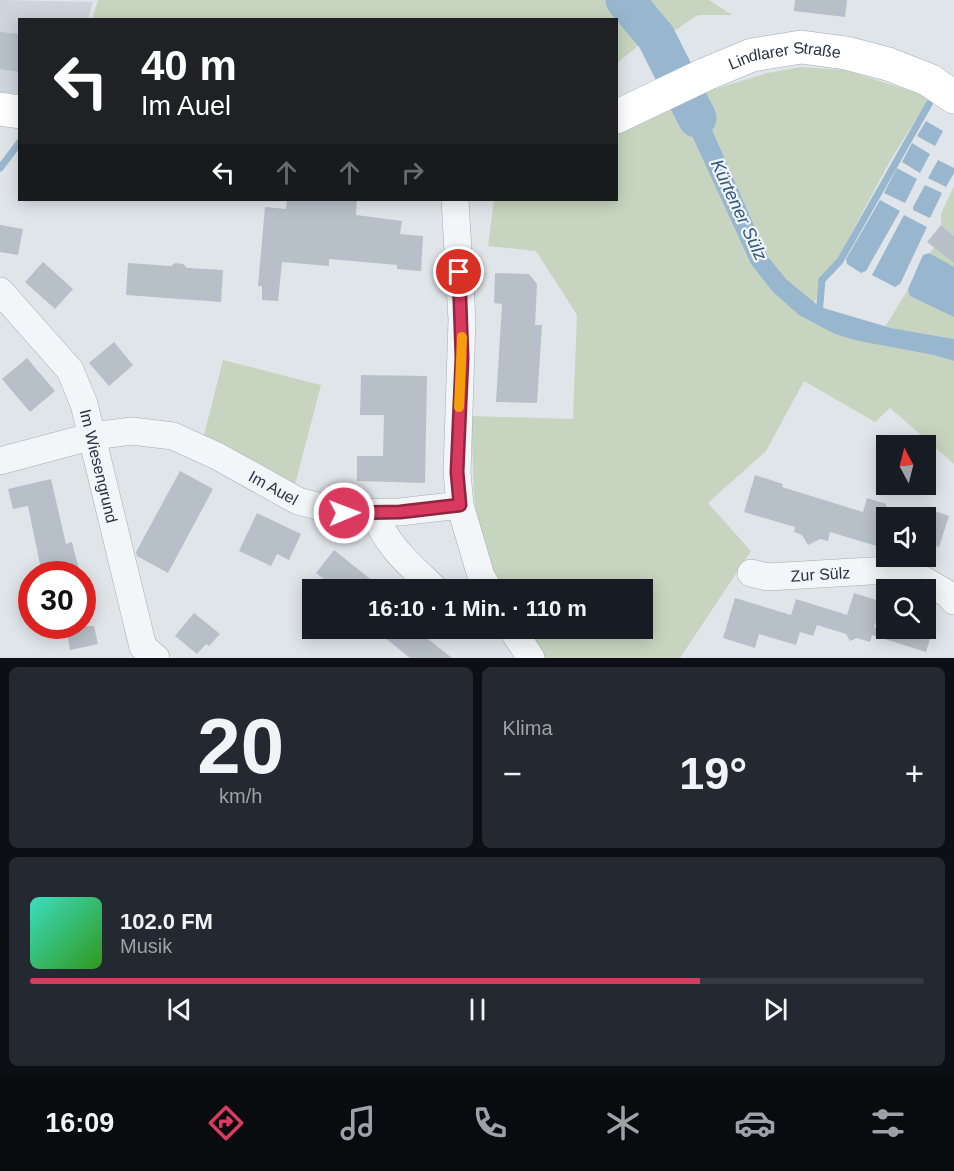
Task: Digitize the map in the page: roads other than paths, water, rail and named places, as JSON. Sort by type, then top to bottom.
[{"type":"main road","name":"Lindlarer Straße","points":[[618,116],[752,55],[801,47],[888,64],[929,80],[954,97]]},
{"type":"main road","points":[[0,109],[18,112]]},
{"type":"street","points":[[455,201],[462,320],[457,472],[460,505],[484,579]]},
{"type":"street","name":"Im Wiesengrund","points":[[0,291],[70,370],[84,404],[93,436],[142,647],[156,658]]},
{"type":"street","name":"Im Auel","points":[[0,461],[93,436],[132,431],[173,436],[217,456],[298,501],[344,513],[400,512],[460,505]]},
{"type":"street","points":[[374,512],[381,532],[425,579]]},
{"type":"street","name":"Zur Sülz","points":[[751,573],[768,577],[888,570],[920,578],[948,594],[954,601]]},
{"type":"street","points":[[518,639],[531,658]]},
{"type":"water","points":[[609,0],[641,0],[668,35],[644,41]]},
{"type":"water","points":[[699,94],[703,109],[768,257],[787,280],[820,307],[891,328],[954,339],[954,361],[835,334],[799,315],[773,292],[751,264],[678,105]]},
{"type":"water","points":[[926,121],[943,131],[935,146],[917,136]]},
{"type":"water","points":[[912,143],[930,154],[920,173],[902,162]]},
{"type":"water","points":[[938,160],[954,168],[954,173],[946,187],[928,178]]},
{"type":"water","points":[[897,168],[917,179],[905,203],[884,193]]},
{"type":"water","points":[[925,185],[942,193],[930,218],[913,210]]},
{"type":"water","points":[[880,200],[900,211],[866,271],[861,273],[847,264],[846,259]]},
{"type":"water","points":[[904,215],[927,227],[900,284],[895,287],[872,275]]},
{"type":"water","points":[[929,253],[954,267],[954,317],[910,296],[908,289],[923,255]]},
{"type":"waterway","name":"Kürtener Sülz","points":[[625,0],[656,37],[697,118]]},
{"type":"waterway","points":[[819,316],[822,280],[840,261],[929,104]]},
{"type":"waterway","points":[[0,168],[18,145]]}]
